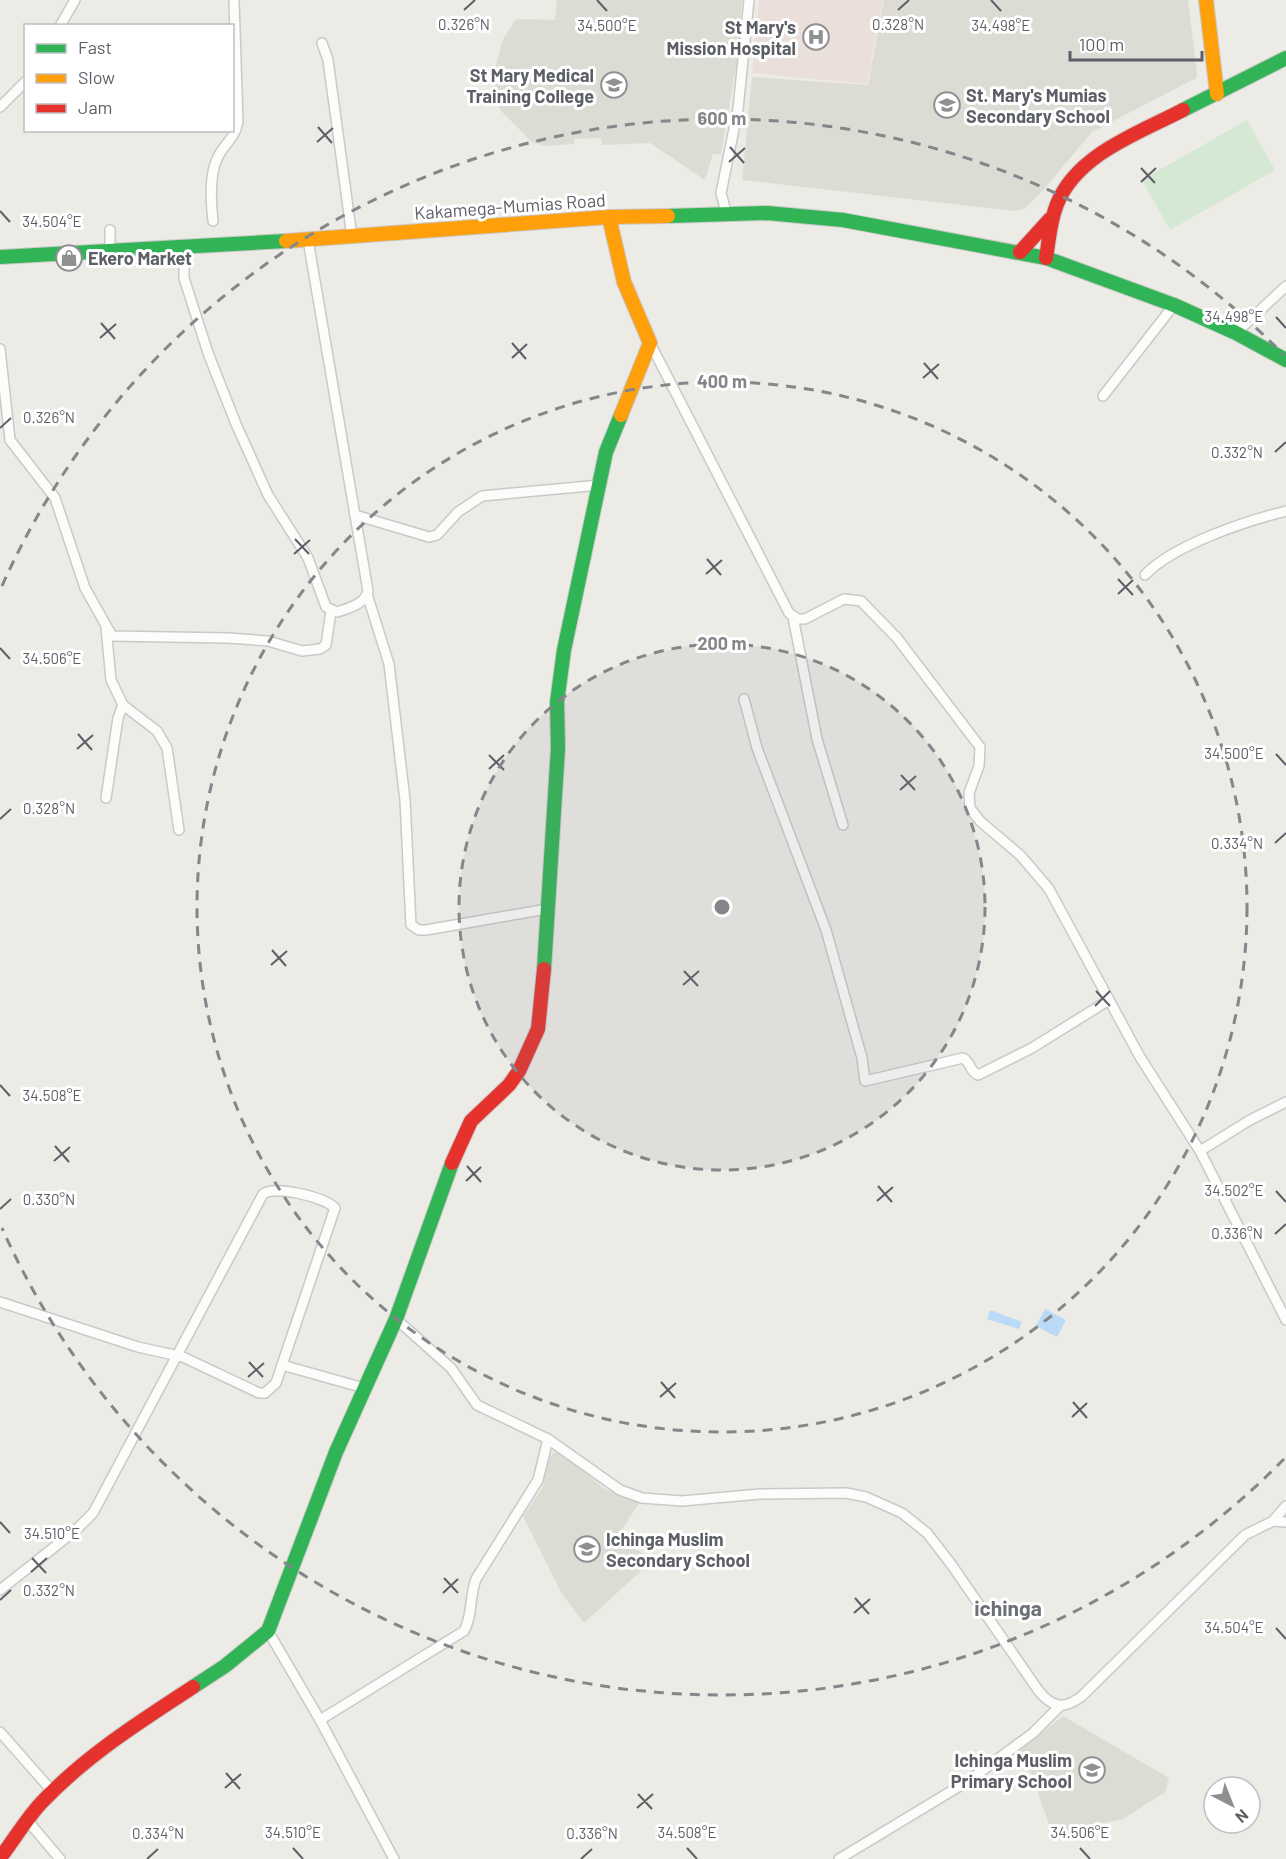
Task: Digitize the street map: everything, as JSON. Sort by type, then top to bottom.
[{"type":"main road","points":[[1206,0],[1217,94]]},
{"type":"main road","points":[[1020,252],[1040,234],[1052,218],[1071,181],[1100,153],[1140,130],[1286,58]]},
{"type":"main road","name":"Kakamega-Mumias Road","points":[[0,257],[308,240],[609,217],[726,212],[843,220],[1046,258],[1174,305],[1236,333],[1286,360]]},
{"type":"main road","points":[[0,1858],[27,1820],[52,1791],[103,1747],[225,1666],[268,1631],[336,1452],[396,1319],[461,1139],[471,1121],[509,1085],[535,1040],[543,993],[558,748],[557,702],[578,576],[606,452],[650,343],[630,303],[614,257],[609,217]]},
{"type":"main road","points":[[1046,258],[1052,218]]},
{"type":"street","points":[[61,24],[75,0]]},
{"type":"street","points":[[726,212],[722,193],[738,109],[749,0]]},
{"type":"street","points":[[213,220],[212,201],[216,160],[233,140],[238,122],[234,1]]},
{"type":"street","points":[[322,43],[328,60],[352,237]]},
{"type":"street","points":[[0,106],[24,83]]},
{"type":"street","points":[[110,230],[110,250]]},
{"type":"street","points":[[308,240],[368,594],[389,664],[405,800],[411,925],[419,930],[426,930],[547,909]]},
{"type":"street","points":[[184,247],[184,278],[208,353],[236,424],[256,472],[308,558],[326,607],[337,612],[360,603],[368,594]]},
{"type":"street","points":[[1236,333],[1286,286]]},
{"type":"street","points":[[1103,396],[1174,305]]},
{"type":"street","points":[[650,343],[793,617],[817,739],[843,825]]},
{"type":"street","points":[[0,349],[10,440],[55,498],[85,588],[108,632],[116,638],[228,638],[268,641],[302,651],[320,649],[326,645],[331,611]]},
{"type":"street","points":[[355,515],[429,537],[437,535],[458,512],[482,496],[600,485]]},
{"type":"street","points":[[1145,575],[1160,562],[1183,548],[1286,511]]},
{"type":"street","points":[[793,617],[805,619],[838,601],[853,598],[861,601],[897,638],[980,747],[979,766],[969,793],[970,808],[980,821],[1021,856],[1043,879],[1140,1057],[1200,1151],[1286,1320]]},
{"type":"street","points":[[106,625],[111,680],[123,705],[157,731],[167,748],[179,830]]},
{"type":"street","points":[[744,699],[757,748],[826,930],[862,1058],[865,1081],[963,1058],[967,1060],[972,1071],[978,1075],[1032,1048],[1109,1000]]},
{"type":"street","points":[[106,798],[118,718],[123,705]]},
{"type":"street","points":[[1200,1151],[1250,1120],[1286,1102]]},
{"type":"street","points":[[0,1302],[138,1347],[177,1356],[259,1392],[270,1390],[276,1383],[335,1208],[327,1202],[273,1189],[263,1194],[177,1356],[93,1512],[76,1530],[0,1590]]},
{"type":"street","points":[[396,1319],[451,1368],[477,1405],[548,1439],[620,1491],[632,1496],[682,1501],[760,1494],[846,1493],[866,1497],[902,1513],[927,1533],[1038,1690],[1047,1701],[1059,1707]]},
{"type":"street","points":[[282,1365],[364,1388]]},
{"type":"street","points":[[320,1720],[464,1631],[470,1619],[471,1593],[476,1579],[538,1480],[548,1439]]},
{"type":"street","points":[[839,1859],[968,1781],[1033,1733],[1059,1707],[1071,1705],[1237,1541],[1273,1521],[1286,1506]]},
{"type":"street","points":[[1273,1521],[1286,1522]]},
{"type":"street","points":[[268,1631],[320,1720],[394,1859]]},
{"type":"street","points":[[0,1732],[52,1791]]},
{"type":"street","points":[[27,1820],[60,1859]]},
{"type":"shaded area","name":"St Mary Medical Training College","points":[[557,0],[742,0],[738,55],[721,154],[713,154],[705,180],[650,143],[602,145],[601,138],[574,139],[574,144],[546,146],[533,143],[500,110],[494,91],[495,69],[502,41],[516,19],[555,20]]},
{"type":"shaded area","name":"St Mary's Mission Hospital","points":[[759,0],[883,0],[867,84],[752,73]]},
{"type":"shaded area","name":"St. Mary's Mumias Secondary School","points":[[884,0],[1188,0],[1197,74],[1196,78],[1092,132],[1039,195],[1025,208],[1015,211],[742,180],[752,77],[868,85]]},
{"type":"shaded area","name":"Ichinga Muslim Secondary School","points":[[554,1452],[563,1455],[606,1490],[639,1503],[617,1537],[653,1560],[584,1623],[562,1594],[523,1516],[543,1487],[548,1460]]},
{"type":"shaded area","name":"Ichinga Muslim Primary School","points":[[1063,1716],[1169,1778],[1165,1792],[1123,1819],[1052,1833],[1027,1761],[1020,1750]]},
{"type":"green space","points":[[1247,120],[1275,170],[1170,230],[1142,180]]},
{"type":"water","points":[[1045,1309],[1066,1320],[1057,1337],[1036,1326]]},
{"type":"water","points":[[990,1310],[1022,1322],[1019,1329],[987,1319]]},
{"type":"traffic: fast","points":[[1183,110],[1286,58]]},
{"type":"traffic: fast","points":[[668,216],[767,213],[843,220],[1046,258],[1174,305],[1236,333],[1286,360]]},
{"type":"traffic: fast","points":[[0,257],[286,241]]},
{"type":"traffic: fast","points":[[544,969],[558,748],[557,702],[564,650],[606,452],[621,415]]},
{"type":"traffic: fast","points":[[193,1687],[225,1666],[268,1631],[336,1452],[396,1319],[452,1163]]},
{"type":"traffic: slow","points":[[1206,0],[1217,94]]},
{"type":"traffic: slow","points":[[286,241],[609,217],[668,216]]},
{"type":"traffic: slow","points":[[609,217],[624,282],[650,343],[621,415]]},
{"type":"traffic: jam","points":[[1046,258],[1051,224],[1057,204],[1066,187],[1079,171],[1111,147],[1183,110]]},
{"type":"traffic: jam","points":[[1020,252],[1050,219]]},
{"type":"traffic: jam","points":[[452,1163],[471,1121],[509,1085],[519,1071],[538,1029],[544,969]]},
{"type":"traffic: jam","points":[[0,1858],[25,1822],[59,1785],[133,1727],[193,1687]]},
{"type":"place","name":"St Mary's Mission Hospital","points":[[816,37]]},
{"type":"place","name":"St Mary Medical Training College","points":[[614,85]]},
{"type":"place","name":"St. Mary's Mumias Secondary School","points":[[947,105]]},
{"type":"place","name":"Ekero Market","points":[[69,258]]},
{"type":"place","name":"Ichinga Muslim Secondary School","points":[[587,1549]]},
{"type":"place","name":"Ichinga Muslim Primary School","points":[[1092,1770]]},
{"type":"district","name":"ichinga","points":[[1008,1607]]}]
